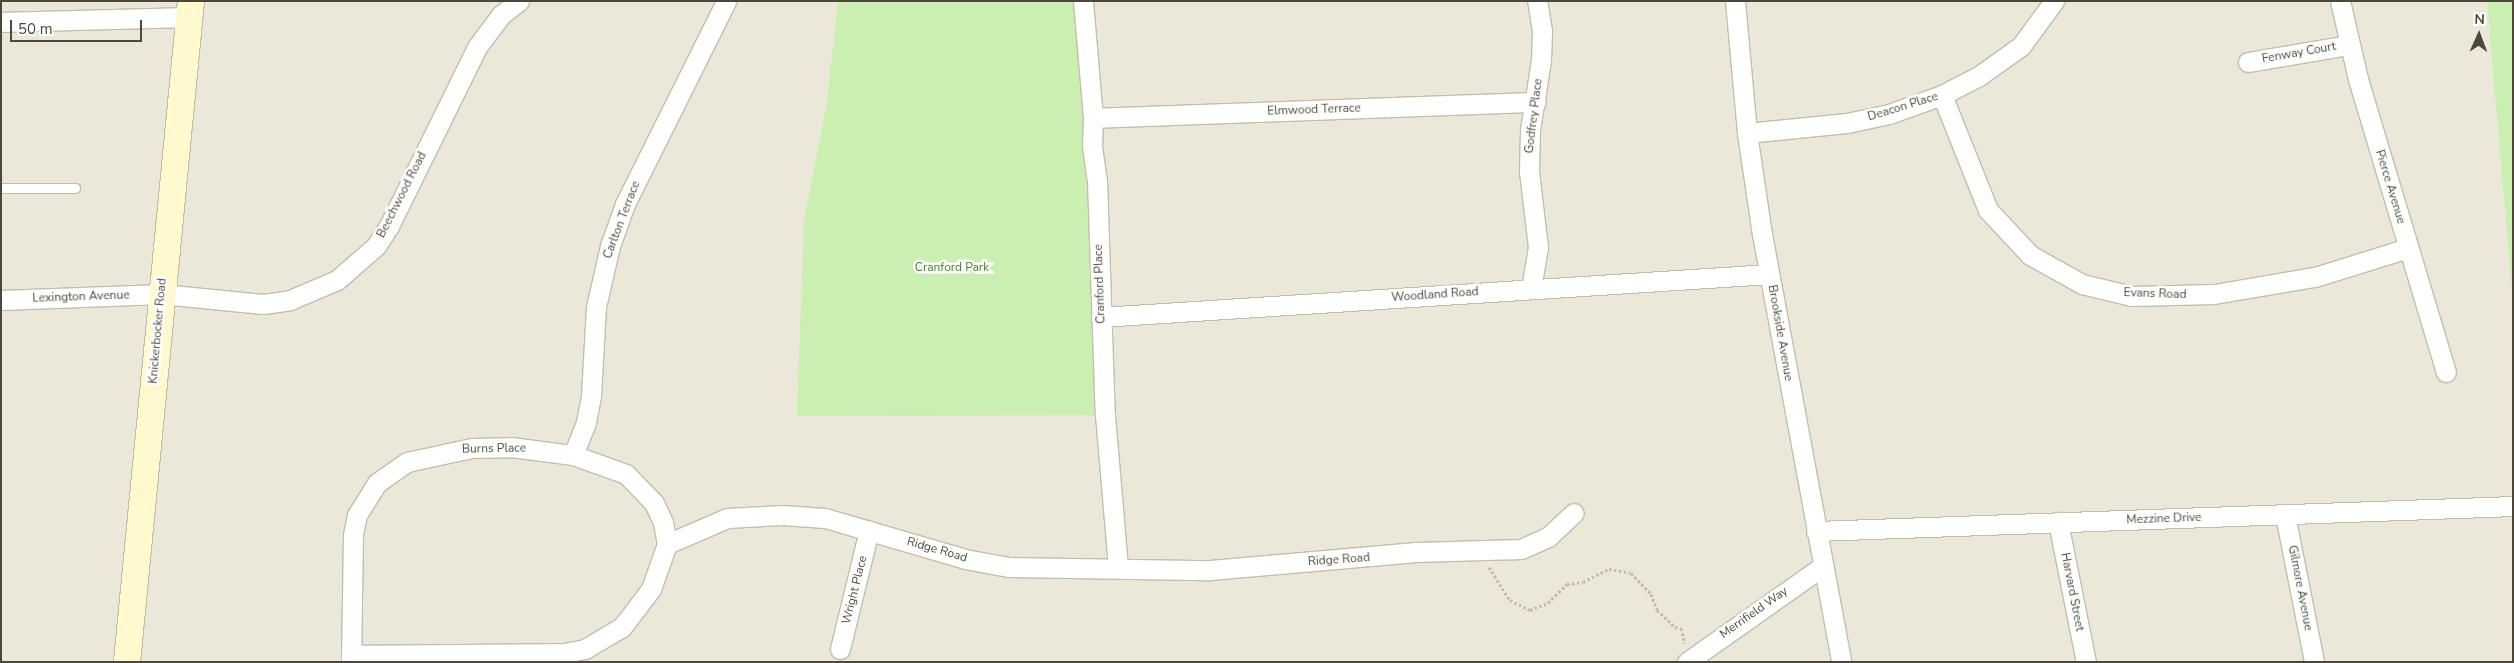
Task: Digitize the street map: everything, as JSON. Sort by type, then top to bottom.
[{"type":"main road","name":"Knickerbocker Road","points":[[127,662],[190,9]]},
{"type":"street","name":"Beechwood Road","points":[[162,294],[263,304],[290,300],[316,292],[357,266],[389,226],[458,82],[497,8],[519,1]]},
{"type":"street","name":"Carlton Terrace","points":[[572,455],[586,422],[591,396],[596,307],[610,246],[625,204],[726,1]]},
{"type":"street","name":"Cranford Place","points":[[1083,1],[1093,118],[1092,146],[1097,180],[1105,416],[1118,567]]},
{"type":"street","name":"Godfrey Place","points":[[1531,289],[1538,247],[1529,171],[1530,130],[1536,102],[1542,31],[1537,1]]},
{"type":"street","name":"Brookside Avenue","points":[[1734,1],[1746,133],[1769,274],[1841,662]]},
{"type":"street","name":"Pierce Avenue","points":[[2340,1],[2349,45],[2446,372]]},
{"type":"street","name":"Deacon Place","points":[[1746,133],[1847,123],[1889,114],[1942,95],[1979,76],[2021,46],[2052,2]]},
{"type":"street","points":[[1,22],[190,9]]},
{"type":"street","name":"Fenway Court","points":[[2248,62],[2349,45]]},
{"type":"street","name":"Evans Road","points":[[1942,95],[1988,210],[2007,234],[2030,255],[2082,284],[2132,296],[2214,294],[2315,277],[2408,248]]},
{"type":"street","name":"Elmwood Terrace","points":[[1093,118],[1536,102]]},
{"type":"street","name":"Woodland Road","points":[[1102,317],[1769,274]]},
{"type":"street","name":"Lexington Avenue","points":[[1,300],[162,294]]},
{"type":"street","name":"Burns Place","points":[[352,658],[353,535],[357,515],[377,483],[407,462],[472,448],[511,447],[572,455],[608,465],[642,488],[663,522],[667,544]]},
{"type":"street","name":"Mezzine Drive","points":[[1816,531],[2513,506]]},
{"type":"street","name":"Ridge Road","points":[[667,544],[727,518],[782,515],[825,518],[965,559],[1009,567],[1118,567],[1210,570],[1485,549],[1521,549],[1548,537],[1574,513]]},
{"type":"street","name":"Gilmore Avenue","points":[[2286,515],[2314,662]]},
{"type":"street","name":"Harvard Street","points":[[2058,522],[2086,662]]},
{"type":"street","name":"Wright Place","points":[[840,649],[869,530]]},
{"type":"street","points":[[352,658],[564,653],[584,649],[622,627],[637,610],[651,590],[667,544]]},
{"type":"street","name":"Merrifield Way","points":[[1690,659],[1823,566]]},
{"type":"lane","points":[[1,188],[75,188]]},
{"type":"path","points":[[1485,549],[1485,563],[1510,600],[1530,610],[1548,602],[1567,584],[1583,582],[1609,569],[1631,573],[1651,594],[1657,610],[1675,627],[1681,628],[1690,659]]},
{"type":"shaded area","points":[[1,1],[2513,1],[2513,662],[1,662]]},
{"type":"green space","name":"Cranford Park","points":[[838,1],[1083,1],[1105,415],[797,416],[804,221],[827,103]]},
{"type":"green space","points":[[2487,1],[2513,1],[2513,300]]}]
